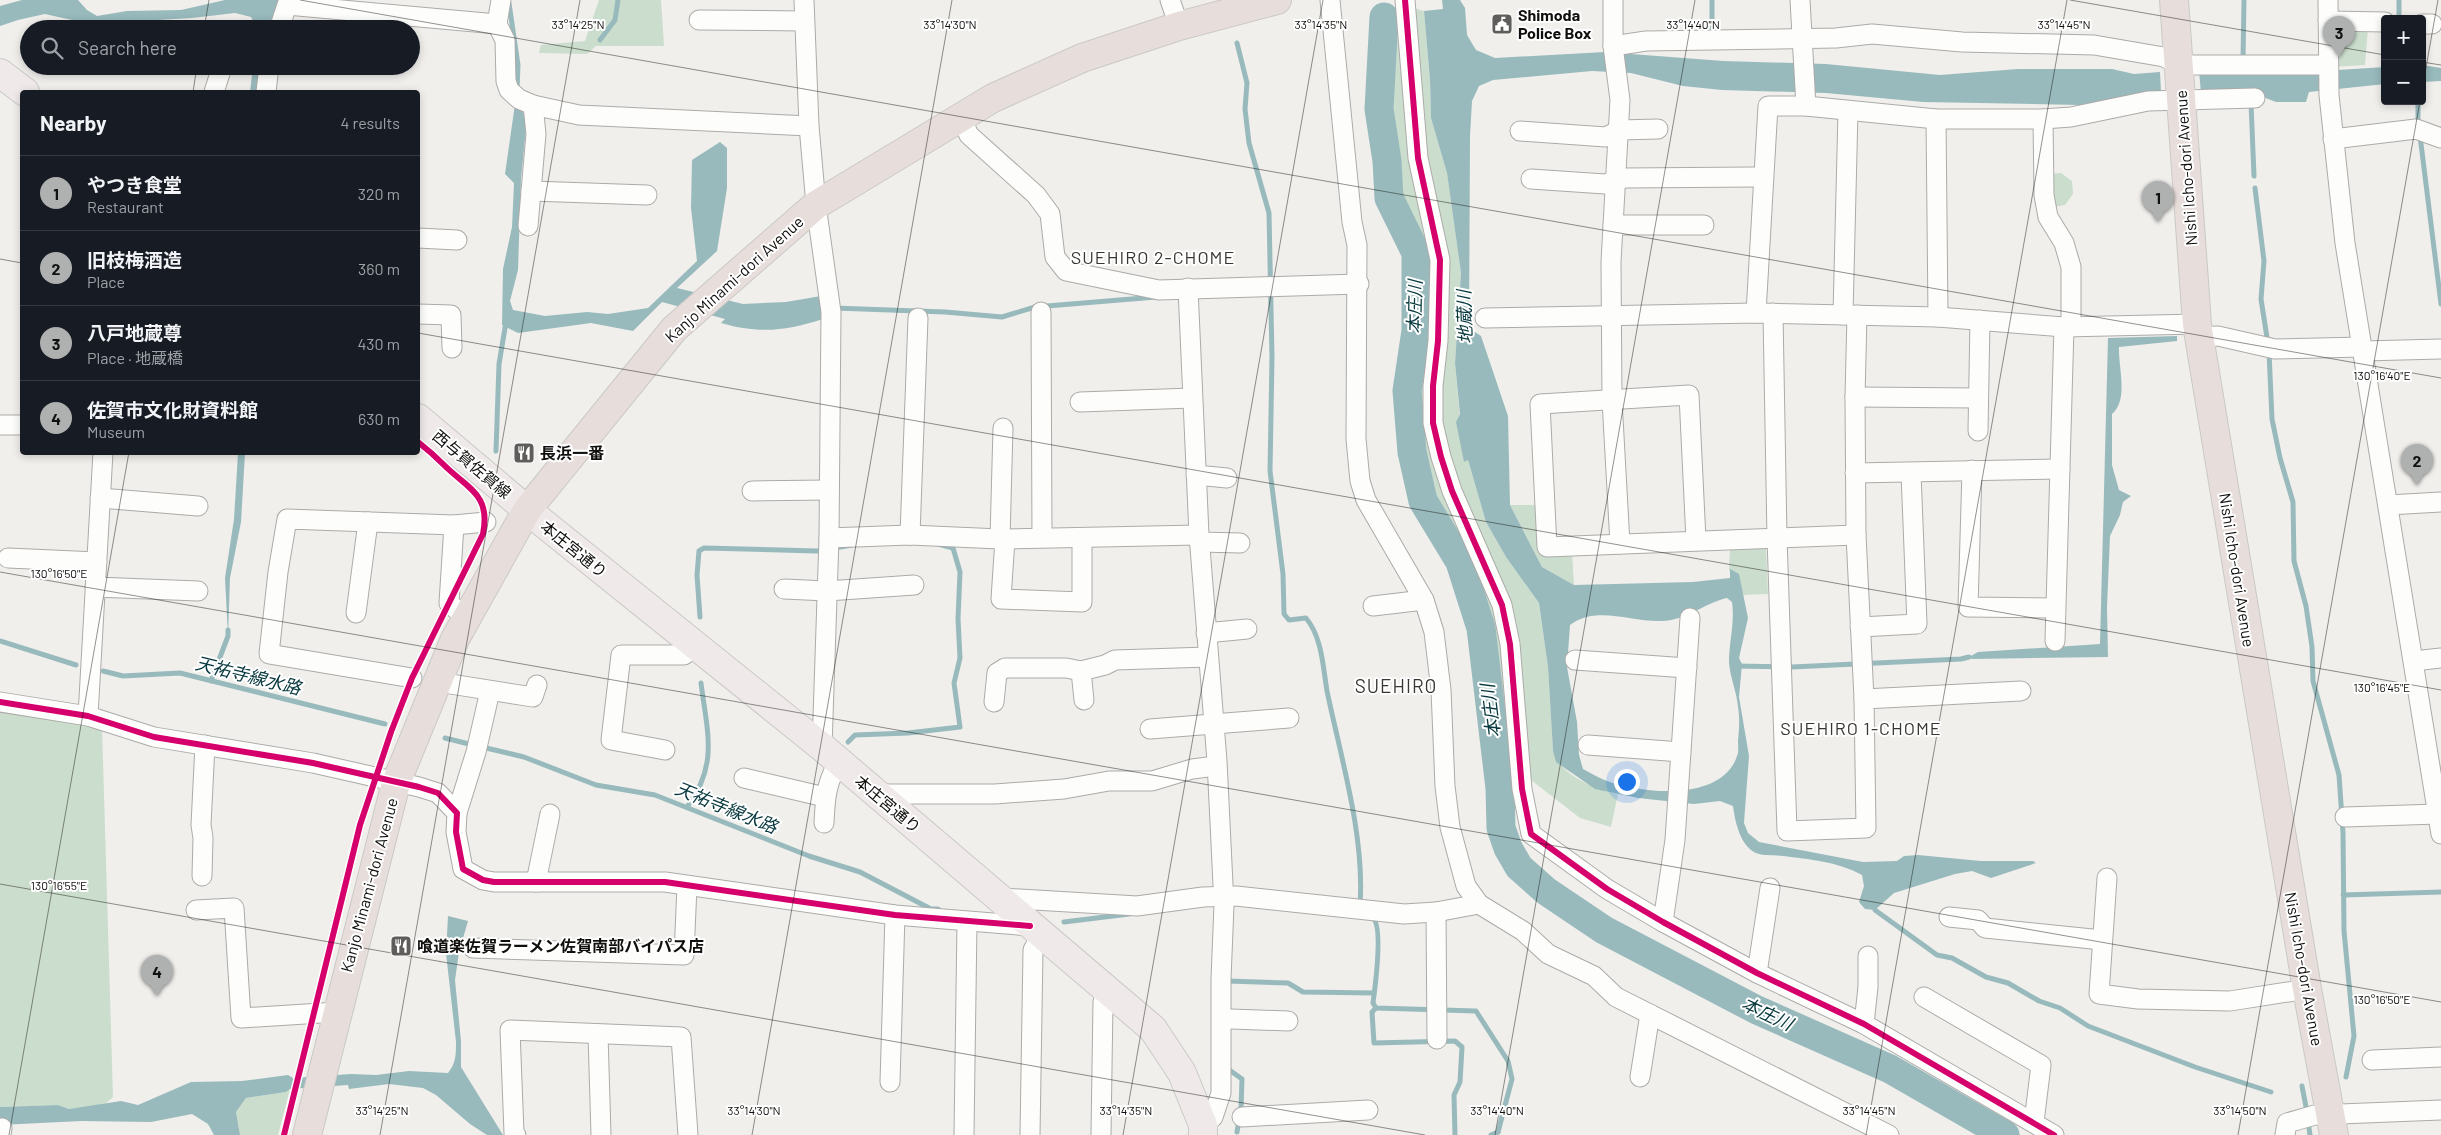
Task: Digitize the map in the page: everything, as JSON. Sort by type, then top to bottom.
[{"type":"highway","name":"Kanjo Minami-dori Avenue","points":[[307,1135],[396,783],[425,680],[455,639],[527,510],[674,330],[816,205],[993,98],[1082,58],[1179,26],[1277,0]]},
{"type":"highway","name":"Nishi Icho-dori Avenue","points":[[2174,0],[2198,330],[2306,988],[2321,1120]]},
{"type":"main road","points":[[0,73],[22,90]]},
{"type":"main road","name":"西与賀佐賀線","points":[[420,420],[527,510]]},
{"type":"main road","name":"本庄宮通り","points":[[527,510],[830,755],[1153,1028],[1182,1073],[1203,1130]]},
{"type":"street","points":[[501,0],[498,24],[505,40],[506,80],[509,90],[522,100],[579,115],[809,126]]},
{"type":"street","points":[[804,0],[809,126],[816,205],[831,308],[830,490],[827,591],[830,755],[829,776],[824,797],[824,823]]},
{"type":"street","points":[[1170,0],[1179,26]]},
{"type":"street","points":[[1330,0],[1352,222],[1357,245],[1359,284],[1356,439],[1360,481],[1366,500],[1424,600],[1434,632],[1441,690],[1445,786],[1450,827],[1466,886],[1479,904],[1523,931],[1548,954],[1594,976],[1616,997],[1889,1135]]},
{"type":"street","points":[[1405,0],[1418,158],[1440,260],[1438,341],[1433,386],[1433,422],[1452,491],[1502,605],[1510,644],[1522,789],[1531,834],[1607,889],[1663,922],[1757,972],[1864,1024],[2054,1135]]},
{"type":"street","points":[[1613,0],[1613,46],[1620,100],[1613,225],[1612,400],[1620,544]]},
{"type":"street","points":[[1800,0],[1805,103]]},
{"type":"street","points":[[2328,0],[2329,95],[2345,243],[2438,804],[2441,834]]},
{"type":"street","points":[[282,20],[287,2],[498,24]]},
{"type":"street","points":[[699,20],[804,21]]},
{"type":"street","points":[[2328,21],[2381,22]]},
{"type":"street","points":[[1613,46],[1646,41],[1732,41],[1802,46],[1836,38],[1872,34],[1962,42],[2094,45],[2164,56],[2179,65],[2328,66]]},
{"type":"street","points":[[215,90],[219,75]]},
{"type":"street","points":[[266,90],[268,75]]},
{"type":"street","points":[[1848,111],[1850,315],[1855,397],[1856,534],[1864,699],[1866,828],[1788,831],[1777,538],[1765,313],[1768,106],[1805,103],[1848,111],[1936,119],[2043,119],[2072,117],[2148,101],[2255,98]]},
{"type":"street","points":[[522,100],[536,134],[528,226]]},
{"type":"street","points":[[961,118],[969,135],[1036,195],[1050,214],[1055,257],[1066,271],[1159,290],[1188,293],[1272,286],[1359,284]]},
{"type":"street","points":[[1936,119],[1938,317]]},
{"type":"street","points":[[2043,119],[2044,196],[2048,217],[2064,243],[2071,267],[2060,469],[2054,641]]},
{"type":"street","points":[[1520,131],[1606,137],[1619,130],[1658,129]]},
{"type":"street","points":[[2333,139],[2418,129],[2441,138]]},
{"type":"street","points":[[1531,179],[1605,184],[1625,178],[1754,177]]},
{"type":"street","points":[[531,191],[647,195]]},
{"type":"street","points":[[1613,225],[1704,225]]},
{"type":"street","points":[[420,238],[457,240]]},
{"type":"street","points":[[1188,293],[1199,539],[1214,725],[1223,896],[1221,1092],[1213,1117],[1203,1130]]},
{"type":"street","points":[[1041,312],[1042,537]]},
{"type":"street","points":[[1485,318],[1765,313],[1938,317],[2067,327],[2198,330],[2268,348],[2441,349]]},
{"type":"street","points":[[420,314],[451,315],[452,348]]},
{"type":"street","points":[[910,535],[918,318]]},
{"type":"street","points":[[1978,431],[1980,320]]},
{"type":"street","points":[[1696,540],[1689,396],[1540,404],[1547,547],[1856,534]]},
{"type":"street","points":[[1855,397],[1978,398]]},
{"type":"street","points":[[1080,402],[1192,398]]},
{"type":"street","points":[[0,425],[20,425]]},
{"type":"street","points":[[1002,428],[1001,599],[1082,602],[1082,539]]},
{"type":"street","points":[[88,716],[103,455]]},
{"type":"street","points":[[1855,473],[2060,469]]},
{"type":"street","points":[[1972,470],[1968,607],[2055,608]]},
{"type":"street","points":[[1860,627],[1917,624],[1911,473]]},
{"type":"street","points":[[1196,475],[1227,478]]},
{"type":"street","points":[[752,491],[830,490]]},
{"type":"street","points":[[100,498],[198,506]]},
{"type":"street","points":[[2388,505],[2441,502]]},
{"type":"street","points":[[486,522],[454,525],[287,519],[278,572],[269,654],[533,697],[536,684]]},
{"type":"street","points":[[356,613],[368,522]]},
{"type":"street","points":[[454,525],[449,603],[467,618]]},
{"type":"street","points":[[828,547],[910,535],[1002,539],[1042,537],[1199,539],[1240,543]]},
{"type":"street","points":[[8,558],[97,562]]},
{"type":"street","points":[[784,589],[827,591],[914,585]]},
{"type":"street","points":[[95,587],[198,591]]},
{"type":"street","points":[[1373,606],[1424,600]]},
{"type":"street","points":[[1663,922],[1675,840],[1690,618]]},
{"type":"street","points":[[1206,633],[1247,629]]},
{"type":"street","points":[[665,750],[611,740],[621,655],[684,655],[696,646]]},
{"type":"street","points":[[994,702],[997,673],[1006,668],[1066,668],[1080,671],[1116,660],[1208,657]]},
{"type":"street","points":[[2414,661],[2441,658]]},
{"type":"street","points":[[1575,660],[1687,668]]},
{"type":"street","points":[[1080,671],[1084,700]]},
{"type":"street","points":[[490,691],[478,746],[457,813],[456,832],[463,869],[483,880],[494,882],[665,882],[895,916],[967,922],[1036,931],[1033,950],[1030,1135]]},
{"type":"street","points":[[1864,699],[2021,691]]},
{"type":"street","points":[[0,702],[88,716],[154,737],[313,763],[438,793],[450,803],[457,813]]},
{"type":"street","points":[[1150,729],[1289,718]]},
{"type":"street","points":[[1588,744],[1681,752]]},
{"type":"street","points":[[202,876],[203,838],[201,825],[205,745]]},
{"type":"street","points":[[875,794],[995,794],[1064,789],[1109,781],[1152,781],[1192,769],[1216,766]]},
{"type":"street","points":[[744,778],[824,797]]},
{"type":"street","points":[[2345,817],[2438,804]]},
{"type":"street","points":[[536,882],[550,814]]},
{"type":"street","points":[[2107,878],[2099,994],[2138,999],[2230,1001],[2306,988]]},
{"type":"street","points":[[473,948],[684,955],[687,886]]},
{"type":"street","points":[[1757,972],[1770,888]]},
{"type":"street","points":[[1001,898],[1137,906],[1223,896],[1404,914],[1436,912],[1479,904]]},
{"type":"street","points":[[196,910],[234,908],[241,1018],[337,1012]]},
{"type":"street","points":[[1436,912],[1437,1039]]},
{"type":"street","points":[[890,1082],[895,916]]},
{"type":"street","points":[[1949,917],[1978,920],[1985,928],[2102,940]]},
{"type":"street","points":[[964,1135],[967,922]]},
{"type":"street","points":[[1864,1024],[1868,986],[1868,956]]},
{"type":"street","points":[[1101,1135],[1103,1002],[1107,990]]},
{"type":"street","points":[[1924,997],[2041,1065],[2034,1122]]},
{"type":"street","points":[[1640,1077],[1650,1014]]},
{"type":"street","points":[[1232,1019],[1288,1021]]},
{"type":"street","points":[[516,1135],[514,1133],[510,1030],[681,1037],[688,1135]]},
{"type":"street","points":[[598,1034],[601,1135]]},
{"type":"street","points":[[2372,1060],[2441,1057]]},
{"type":"street","points":[[1242,1117],[1368,1110]]},
{"type":"street","points":[[2285,1135],[2287,1123],[2441,1110]]},
{"type":"green space","points":[[599,0],[661,0],[664,46],[596,46],[587,54],[539,53],[541,45],[585,41]]},
{"type":"green space","points":[[1410,7],[1424,11],[1431,118],[1447,173],[1461,273],[1455,363],[1464,462],[1468,460],[1486,522],[1506,557],[1539,603],[1548,667],[1553,751],[1563,768],[1580,780],[1599,789],[1618,794],[1611,827],[1580,818],[1531,780],[1512,793],[1487,623],[1466,556],[1428,496],[1413,400],[1424,330],[1424,251],[1400,193],[1386,92],[1393,13]]},
{"type":"green space","points":[[2332,26],[2368,28],[2365,65],[2332,67]]},
{"type":"green space","points":[[2061,173],[2072,181],[2073,194],[2065,205],[2054,207],[2049,174]]},
{"type":"green space","points":[[1510,505],[1536,505],[1540,554],[1572,553],[1574,585],[1542,567]]},
{"type":"green space","points":[[1730,547],[1766,547],[1768,594],[1741,595],[1738,576],[1729,570]]},
{"type":"green space","points":[[0,710],[102,727],[113,1097],[106,1103],[86,1108],[69,1109],[58,1105],[0,1107]]},
{"type":"green space","points":[[290,1089],[278,1135],[240,1135],[236,1112],[246,1098],[286,1092]]},
{"type":"water","points":[[22,0],[78,0],[87,10],[97,16],[127,11],[181,10],[225,0],[278,0],[274,20],[252,20],[251,17],[235,13],[158,20],[72,20],[45,14],[0,26],[0,6]]},
{"type":"water","name":"地蔵川","points":[[1442,0],[1460,0],[1465,8],[1467,35],[1476,50],[1495,58],[1605,52],[1723,61],[1826,64],[1940,75],[2018,69],[2112,69],[2134,74],[2338,70],[2381,67],[2381,84],[2309,92],[2306,102],[2276,102],[2255,94],[2136,95],[2081,105],[1923,102],[1826,93],[1722,90],[1683,86],[1631,73],[1592,71],[1493,80],[1479,86],[1472,101],[1470,136],[1469,328],[1481,336],[1508,416],[1510,505],[1542,567],[1574,585],[1693,582],[1730,578],[1730,569],[1739,574],[1748,618],[1739,658],[1742,664],[1739,697],[1749,756],[1744,823],[1748,833],[1759,842],[1863,862],[1897,861],[1904,856],[1918,855],[1981,861],[2033,861],[2036,863],[1991,878],[1972,871],[1955,874],[1894,893],[1875,910],[1865,909],[1859,902],[1864,886],[1862,875],[1843,867],[1823,862],[1803,858],[1762,855],[1750,850],[1742,839],[1733,806],[1720,801],[1694,804],[1638,798],[1595,789],[1556,762],[1553,751],[1548,667],[1539,603],[1506,557],[1486,522],[1468,460],[1464,462],[1456,422],[1460,414],[1455,363],[1461,273],[1447,173],[1431,118],[1424,11],[1443,9]],"holes":[[[1727,598],[1732,602],[1733,617],[1729,662],[1737,701],[1739,724],[1738,754],[1729,771],[1715,781],[1699,788],[1680,791],[1660,791],[1622,786],[1604,780],[1583,769],[1579,755],[1577,722],[1567,667],[1570,625],[1580,619],[1602,615],[1650,621],[1670,620]]]},
{"type":"water","points":[[2426,66],[2441,68],[2441,81],[2426,82]]},
{"type":"water","points":[[252,75],[261,75],[258,90],[250,90]]},
{"type":"water","points":[[515,104],[519,106],[525,116],[526,128],[521,179],[518,270],[510,301],[513,310],[545,316],[587,312],[608,314],[648,308],[697,261],[691,208],[692,160],[720,142],[727,148],[727,188],[717,251],[677,288],[743,304],[786,302],[821,296],[823,319],[772,330],[748,329],[721,323],[725,319],[662,302],[633,331],[591,323],[518,333],[502,325],[503,269],[512,227],[514,183],[505,174]]},
{"type":"water","points":[[2177,336],[2177,341],[2119,347],[2122,383],[2120,400],[2112,414],[2112,465],[2119,490],[2131,496],[2123,502],[2120,515],[2110,536],[2107,607],[2108,657],[1972,659],[1969,657],[1978,652],[2100,644],[2108,338]]},
{"type":"water","points":[[238,455],[245,455],[241,522],[230,578],[228,636],[225,578],[234,519]]},
{"type":"water","points":[[448,916],[468,921],[459,952],[455,980],[461,1041],[461,1067],[503,1135],[487,1135],[470,1124],[436,1095],[423,1088],[389,1084],[349,1089],[348,1085],[290,1089],[286,1092],[246,1098],[236,1112],[240,1135],[214,1135],[208,1124],[192,1114],[151,1122],[81,1121],[0,1125],[0,1107],[58,1105],[69,1109],[121,1101],[138,1105],[191,1082],[242,1081],[288,1075],[293,1078],[351,1074],[376,1075],[409,1071],[448,1073],[454,1062],[456,1042],[446,953]]},
{"type":"pier","points":[[2199,71],[2201,93],[2161,92],[2160,72]]},
{"type":"waterway","points":[[600,40],[615,20],[618,0]]},
{"type":"waterway","points":[[1712,0],[1712,36]]},
{"type":"waterway","points":[[2243,60],[2244,0]]},
{"type":"waterway","points":[[2399,0],[2399,15]]},
{"type":"waterway","points":[[509,3],[518,65],[517,91]]},
{"type":"waterway","name":"本庄川","points":[[1384,17],[1379,109],[1387,161],[1389,198],[1416,253],[1416,331],[1407,391],[1412,452],[1423,501],[1460,562],[1481,628],[1500,788],[1501,828],[1508,848],[1519,867],[1546,891],[1604,930],[1757,1010],[1890,1069],[2005,1135]]},
{"type":"waterway","points":[[1237,43],[1247,83],[1245,109],[1249,143],[1269,213],[1272,357],[1270,471],[1283,574],[1284,614],[1289,620],[1306,618],[1319,643],[1327,691],[1351,798],[1359,852],[1360,905]]},
{"type":"waterway","points":[[2251,103],[2254,176]]},
{"type":"waterway","points":[[2418,105],[2418,125]]},
{"type":"waterway","points":[[2420,136],[2441,304]]},
{"type":"waterway","points":[[2255,188],[2264,261],[2261,299],[2268,344]]},
{"type":"waterway","points":[[834,308],[945,312],[1002,317],[1035,307],[1156,297]]},
{"type":"waterway","points":[[496,451],[499,364],[506,322]]},
{"type":"waterway","points":[[2269,352],[2272,419],[2280,458],[2293,502],[2294,561],[2306,606],[2312,647],[2313,681],[2339,775],[2343,833],[2344,931],[2354,1036],[2346,1077]]},
{"type":"waterway","points":[[848,742],[855,735],[908,733],[960,727],[954,683],[960,658],[958,619],[960,572],[953,548],[938,544]]},
{"type":"waterway","points":[[700,617],[697,575],[699,551],[704,548],[817,551],[852,545]]},
{"type":"waterway","points":[[211,681],[228,636],[228,630]]},
{"type":"waterway","name":"天祐寺線水路","points":[[0,641],[76,665]]},
{"type":"waterway","points":[[1735,666],[1792,667],[1961,659],[1969,657]]},
{"type":"waterway","name":"天祐寺線水路","points":[[103,671],[123,676],[180,673],[385,724]]},
{"type":"waterway","points":[[687,807],[704,777],[707,762],[708,732],[701,683]]},
{"type":"waterway","name":"天祐寺線水路","points":[[445,738],[473,745]]},
{"type":"waterway","name":"天祐寺線水路","points":[[482,747],[524,757],[596,785],[655,795],[809,856],[860,872],[931,909],[938,909]]},
{"type":"waterway","points":[[2343,895],[2441,892]]},
{"type":"waterway","points":[[1874,905],[1875,910],[1937,955],[1952,958],[1986,977],[2008,983],[2039,1001],[2060,1008],[2088,1026],[2195,1067],[2271,1092]]},
{"type":"waterway","name":"天祐寺線水路","points":[[1064,922],[1129,914]]},
{"type":"waterway","name":"天祐寺線水路","points":[[1373,918],[1378,933],[1377,972],[1373,1003],[1376,1008],[1476,1011],[1508,1061],[1512,1079],[1498,1132]]},
{"type":"waterway","points":[[1228,984],[1228,981],[1288,983],[1303,992],[1374,993]]},
{"type":"waterway","points":[[1376,1008],[1372,1012],[1374,1043],[1455,1041],[1462,1047],[1460,1082],[1454,1095],[1455,1135]]},
{"type":"waterway","points":[[1228,1065],[1228,1069],[1242,1079],[1241,1109],[1237,1132]]},
{"type":"waterway","points":[[2302,1086],[2307,1112]]},
{"type":"waterway","points":[[2308,1121],[2310,1135]]},
{"type":"waterway","name":"天祐寺線水路","points":[[1491,1135],[1498,1132]]},
{"type":"cycle path","points":[[1405,0],[1418,158],[1440,260],[1438,341],[1433,386],[1433,423],[1452,491],[1502,605],[1510,644],[1522,789],[1531,834],[1607,889],[1663,922],[1757,973],[1864,1024],[2054,1135]]},
{"type":"cycle path","points":[[284,1135],[360,825],[391,732],[412,678],[483,534],[484,510],[476,493],[420,444]]},
{"type":"cycle path","points":[[0,702],[88,716],[154,737],[313,763],[438,793],[457,813],[456,832],[463,869],[483,880],[494,882],[665,882],[895,915],[1030,926]]},
{"type":"place","name":"Shimoda Police Box","points":[[1502,24]]},
{"type":"place","name":"八戸地蔵尊","points":[[2339,57]]},
{"type":"place","name":"やつき食堂","points":[[2158,222]]},
{"type":"place","name":"長浜一番","points":[[524,453]]},
{"type":"place","name":"旧枝梅酒造","points":[[2417,485]]},
{"type":"place","name":"喰道楽佐賀ラーメン佐賀南部バイパス店","points":[[401,946]]},
{"type":"place","name":"佐賀市文化財資料館","points":[[157,996]]},
{"type":"district","name":"SUEHIRO 2-CHOME","points":[[1153,258]]},
{"type":"district","name":"SUEHIRO","points":[[1396,686]]},
{"type":"district","name":"SUEHIRO 1-CHOME","points":[[1861,729]]}]
